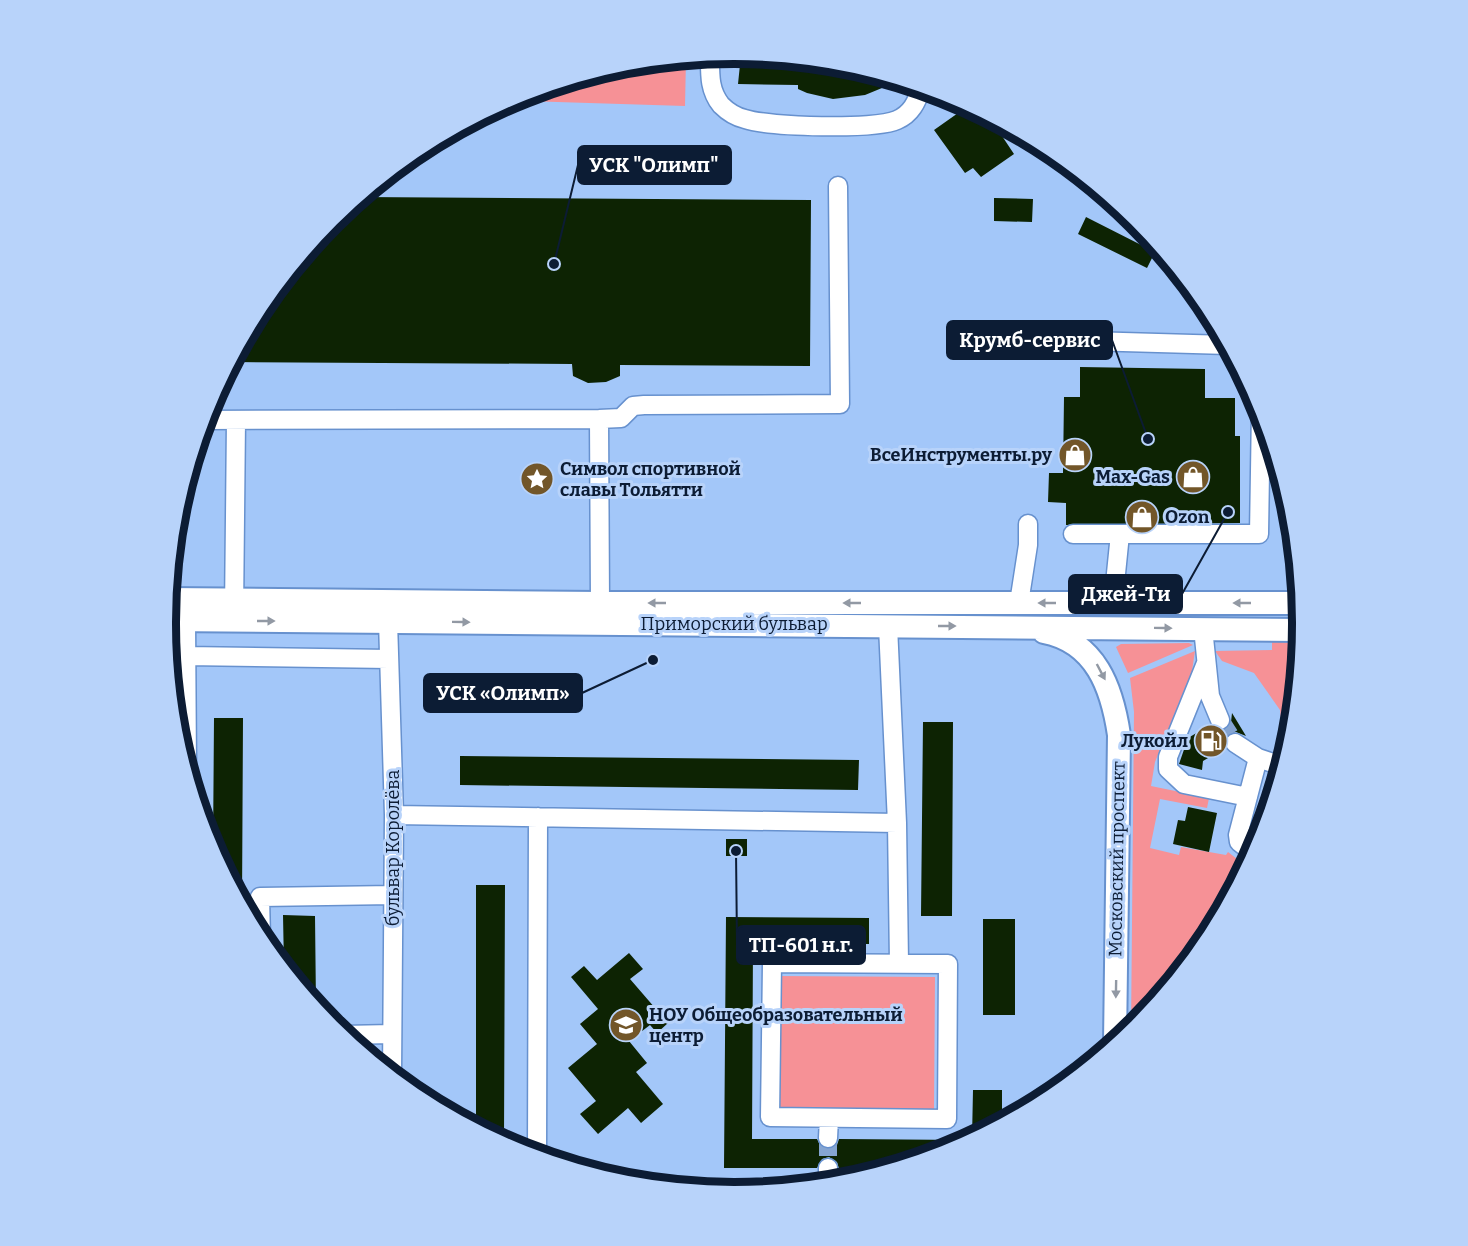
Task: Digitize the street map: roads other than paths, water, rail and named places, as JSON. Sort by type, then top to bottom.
[{"type":"main road","points":[[177,601],[234,610],[600,603],[1291,603]]},
{"type":"main road","name":"Приморский бульвар","points":[[176,620],[234,610],[388,621],[1292,630]]},
{"type":"main road","name":"Московский проспект","points":[[1016,626],[1057,635],[1080,647],[1097,664],[1115,708],[1119,735],[1115,1031]]},
{"type":"street","points":[[710,65],[710,81],[714,95],[722,106],[745,120],[767,123],[884,124],[909,112],[919,96]]},
{"type":"street","points":[[214,420],[599,419],[621,418],[633,406],[644,405],[840,404],[838,186]]},
{"type":"street","points":[[1088,341],[1218,345]]},
{"type":"street","points":[[599,419],[600,603]]},
{"type":"street","points":[[234,610],[236,420]]},
{"type":"street","points":[[1073,534],[1259,534],[1261,437]]},
{"type":"street","points":[[1019,603],[1028,545],[1028,524]]},
{"type":"street","points":[[1113,603],[1120,534]]},
{"type":"street","points":[[176,620],[186,656],[187,735]]},
{"type":"street","name":"бульвар Королёва","points":[[388,621],[394,815],[392,1064]]},
{"type":"street","points":[[888,626],[897,823],[898,963]]},
{"type":"street","points":[[1203,628],[1210,696],[1220,720]]},
{"type":"street","points":[[186,656],[389,659]]},
{"type":"street","points":[[1206,663],[1168,757],[1168,769],[1184,784],[1248,797]]},
{"type":"street","points":[[1235,742],[1258,758],[1274,763]]},
{"type":"street","points":[[1245,847],[1239,842],[1238,835],[1258,758]]},
{"type":"street","points":[[394,815],[897,823]]},
{"type":"street","points":[[537,1146],[538,817]]},
{"type":"street","points":[[261,918],[260,897],[393,895]]},
{"type":"street","points":[[772,963],[898,963],[948,964],[947,1119],[770,1118],[772,963]]},
{"type":"street","points":[[357,1035],[392,1034]]},
{"type":"street","points":[[828,1138],[829,1118]]},
{"type":"tunnel","points":[[1220,720],[1235,743]]},
{"type":"tunnel","points":[[828,1138],[828,1168]]},
{"type":"place","name":"УСК \"Олимп\"","points":[[554,264]]},
{"type":"place","name":"Крумб-сервис","points":[[1148,439]]},
{"type":"place","name":"ВсеИнструменты.ру","points":[[1075,455]]},
{"type":"place","name":"Max-Gas","points":[[1193,477]]},
{"type":"place","name":"Символ спортивной славы Тольятти","points":[[537,479]]},
{"type":"place","name":"Джей-Ти","points":[[1228,512]]},
{"type":"place","name":"Ozon","points":[[1142,517]]},
{"type":"place","name":"УСК «Олимп»","points":[[653,660]]},
{"type":"place","name":"Лукойл","points":[[1211,741]]},
{"type":"place","name":"ТП-601 н.г.","points":[[736,851]]},
{"type":"place","name":"НОУ Общеобразовательный центр","points":[[626,1025]]}]
